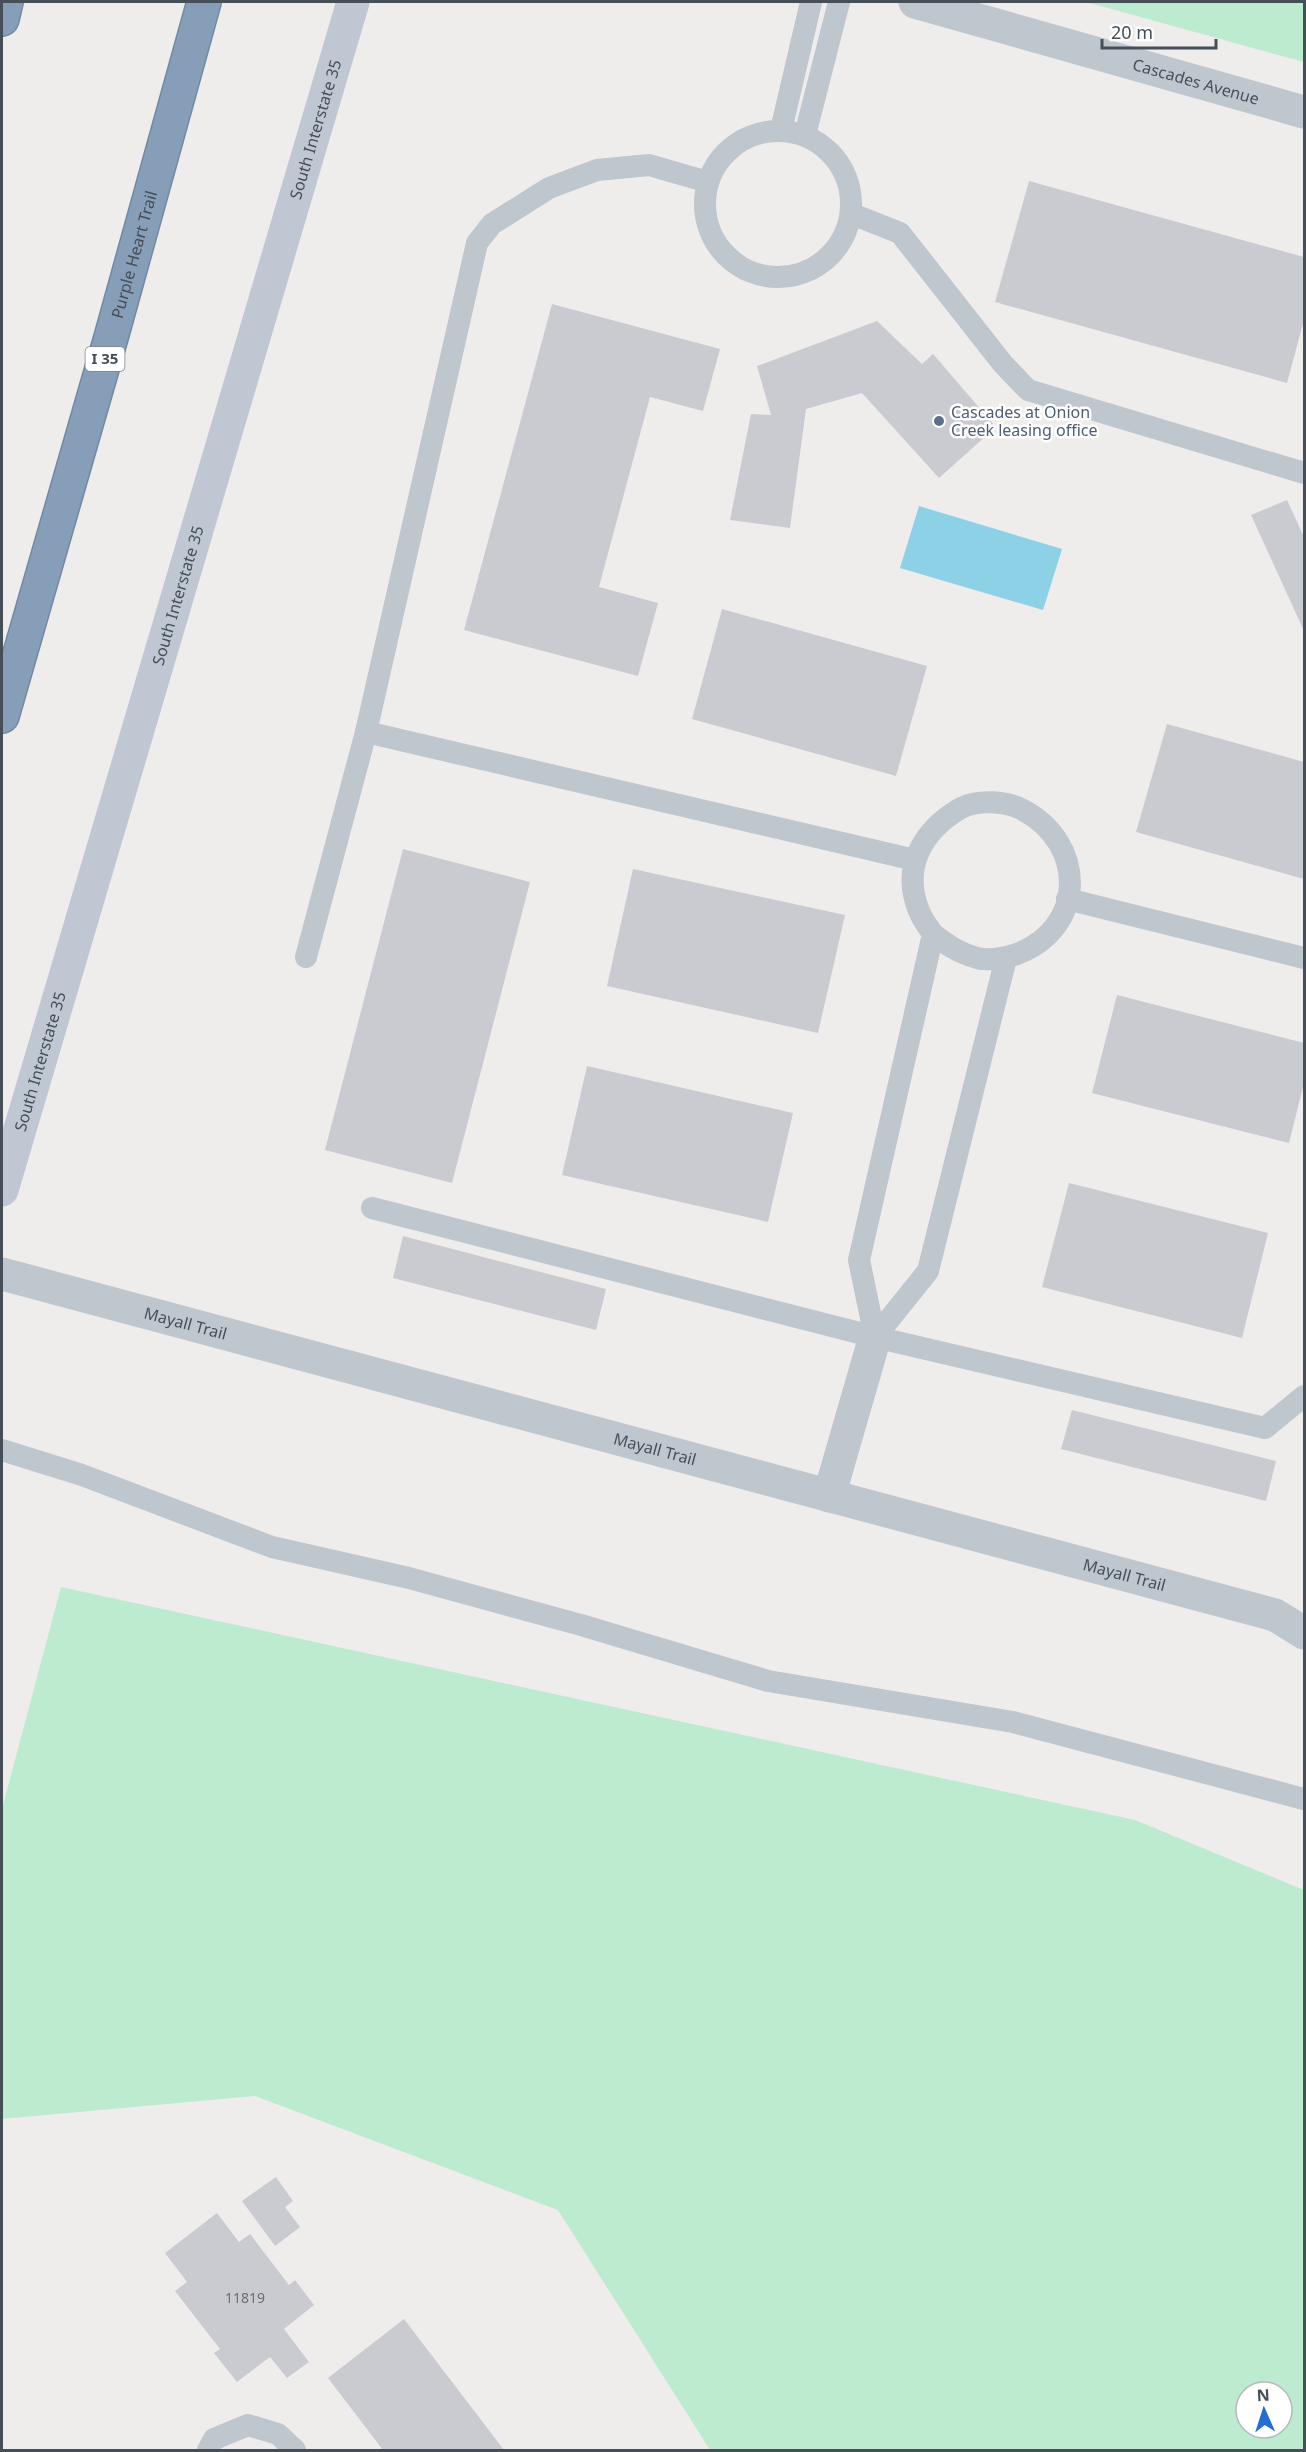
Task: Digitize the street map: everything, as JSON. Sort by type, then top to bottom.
[{"type":"highway","points":[[2,19],[6,2]]},
{"type":"highway","name":"Purple Heart Trail","points":[[2,716],[112,334],[204,2]]},
{"type":"main road","name":"South Interstate 35","points":[[2,1190],[353,2]]},
{"type":"street","name":"Cascades Avenue","points":[[915,2],[1305,112]]},
{"type":"street","name":"Mayall Trail","points":[[2,1274],[1275,1615],[1305,1633]]},
{"type":"street","points":[[829,1496],[875,1337]]},
{"type":"lane","points":[[781,130],[811,2]]},
{"type":"lane","points":[[805,135],[838,2]]},
{"type":"lane","points":[[781,130],[805,135],[827,147],[843,166],[851,189],[852,214],[845,237],[830,257],[810,271],[786,277],[762,276],[740,266],[721,250],[709,230],[704,206],[708,182],[718,161],[735,143],[757,133],[781,130]]},
{"type":"lane","points":[[306,957],[366,732],[477,243],[492,224],[549,188],[597,170],[649,165],[708,182]]},
{"type":"lane","points":[[852,214],[900,233],[1003,364],[1028,390],[1305,473]]},
{"type":"lane","points":[[366,732],[915,860]]},
{"type":"lane","points":[[991,802],[1016,806],[1039,818],[1057,836],[1068,859],[1071,884],[1065,909],[1052,932],[1031,948],[1006,958],[979,959],[954,950],[933,934],[919,912],[913,886],[915,860],[926,837],[944,818],[966,806],[991,802]]},
{"type":"lane","points":[[1067,899],[1305,958]]},
{"type":"lane","points":[[875,1337],[859,1260],[933,934]]},
{"type":"lane","points":[[875,1337],[928,1270],[1006,958]]},
{"type":"lane","points":[[372,1208],[875,1337],[1265,1428],[1305,1396]]},
{"type":"lane","points":[[2,1450],[82,1475],[272,1546],[409,1578],[581,1625],[768,1681],[1013,1722],[1305,1799]]},
{"type":"lane","points":[[208,2451],[214,2439],[248,2425],[278,2434],[296,2451]]},
{"type":"green space","points":[[1086,2],[1304,2],[1304,62]]},
{"type":"green space","points":[[61,1587],[1135,1820],[1304,1890],[1304,2450],[710,2450],[558,2210],[255,2096],[2,2119],[2,1809]]},
{"type":"water","points":[[919,506],[1062,549],[1043,610],[900,568]]},
{"type":"building","points":[[1029,181],[1304,257],[1304,320],[1287,383],[995,302]]},
{"type":"building","points":[[552,304],[720,349],[703,411],[650,397],[599,587],[658,603],[638,676],[464,630]]},
{"type":"building","name":"Cascades at Onion Creek leasing office","points":[[877,321],[922,364],[933,354],[996,427],[939,478],[862,393],[806,409],[790,528],[730,520],[751,414],[771,415],[757,366]]},
{"type":"building","points":[[1287,500],[1304,537],[1304,631],[1251,515]]},
{"type":"building","points":[[722,609],[927,666],[896,776],[692,719]]},
{"type":"building","points":[[1167,724],[1304,762],[1304,879],[1136,832]]},
{"type":"building","points":[[403,849],[530,882],[452,1183],[325,1150]]},
{"type":"building","points":[[633,869],[845,915],[818,1033],[607,986]]},
{"type":"building","points":[[1117,995],[1304,1043],[1304,1083],[1289,1143],[1092,1093]]},
{"type":"building","points":[[587,1066],[793,1113],[768,1222],[562,1175]]},
{"type":"building","points":[[1069,1183],[1268,1233],[1242,1338],[1042,1287]]},
{"type":"building","points":[[403,1236],[606,1289],[596,1330],[393,1278]]},
{"type":"building","points":[[1072,1410],[1276,1461],[1266,1501],[1061,1449]]},
{"type":"building","points":[[276,2177],[293,2201],[285,2207],[300,2227],[275,2246],[242,2201]]},
{"type":"building","points":[[217,2213],[239,2242],[250,2234],[289,2285],[295,2280],[314,2305],[284,2329],[309,2362],[287,2378],[270,2357],[237,2382],[214,2353],[220,2349],[175,2291],[187,2282],[165,2253]]},
{"type":"building","points":[[404,2319],[504,2450],[383,2450],[328,2378]]},
{"type":"place","name":"Cascades at Onion Creek leasing office","points":[[939,421]]}]
